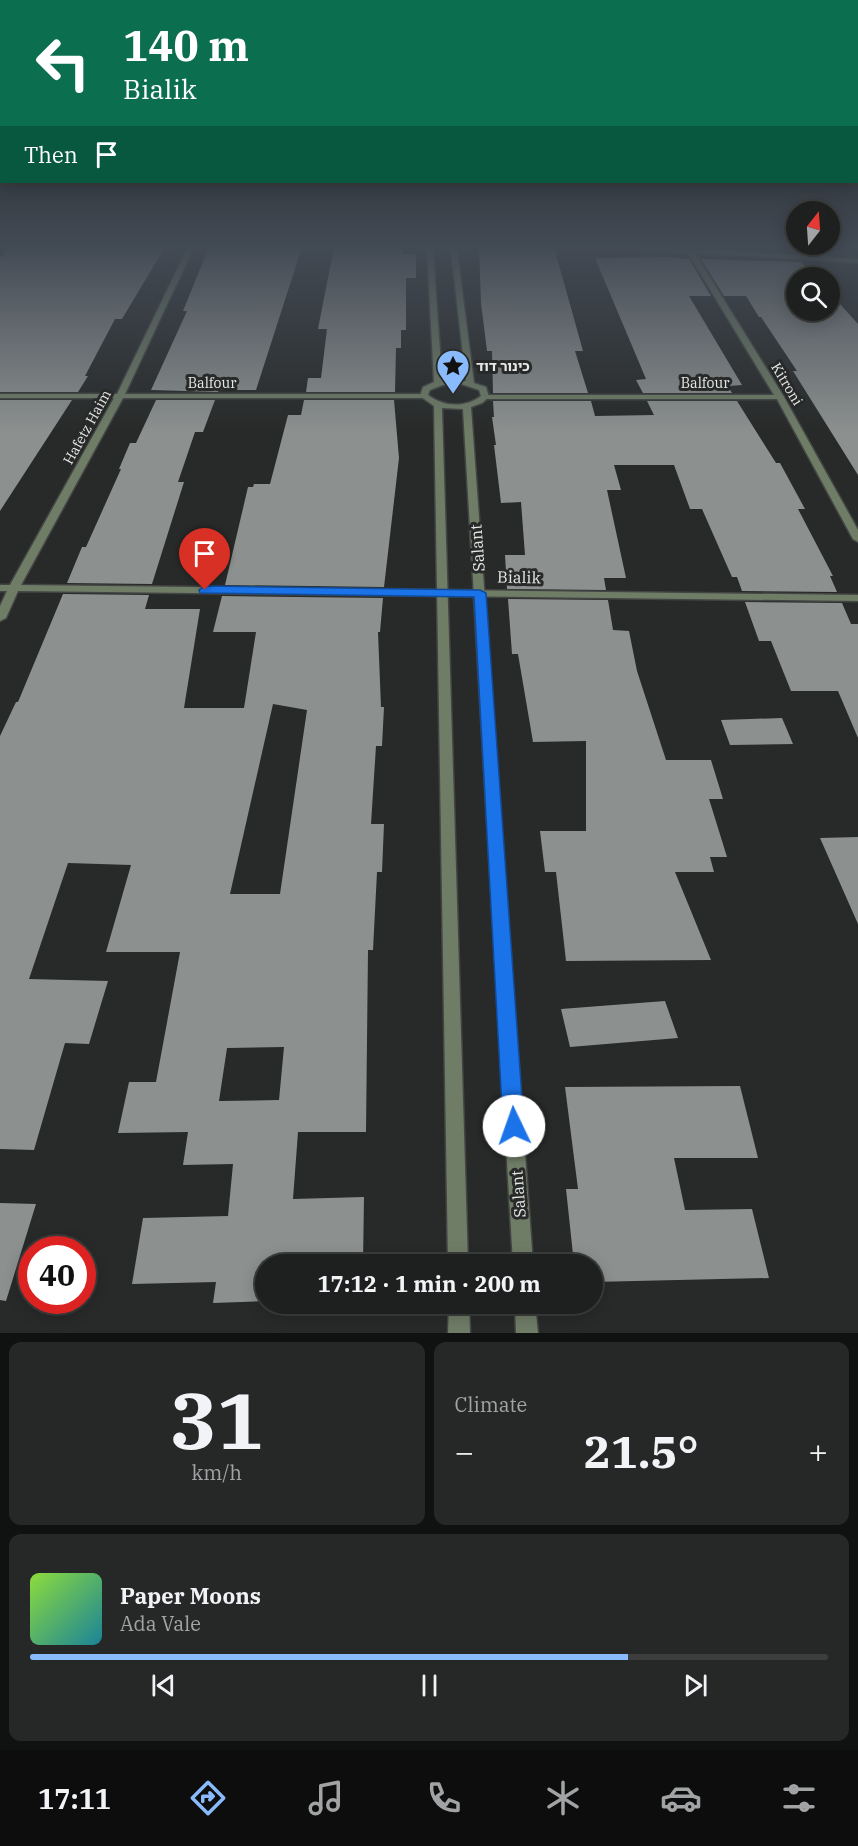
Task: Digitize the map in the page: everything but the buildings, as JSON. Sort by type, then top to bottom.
[{"type":"street","name":"Hafetz Haim","points":[[0,618],[14,588],[120,396],[161,309]]},
{"type":"street","points":[[434,309],[438,383]]},
{"type":"street","points":[[461,309],[470,383]]},
{"type":"street","name":"Kitroni","points":[[727,309],[780,397],[858,539]]},
{"type":"street","points":[[438,383],[470,383],[483,389],[485,397],[467,405],[438,404],[424,396],[426,389],[438,383]]},
{"type":"street","name":"Balfour","points":[[0,396],[424,396]]},
{"type":"street","name":"Balfour","points":[[485,397],[780,397]]},
{"type":"street","name":"Salant","points":[[438,404],[458,1254]]},
{"type":"street","name":"Salant","points":[[467,405],[522,1254]]},
{"type":"street","name":"Bialik","points":[[0,588],[858,598]]},
{"type":"street","points":[[459,1314],[459,1333]]},
{"type":"street","points":[[526,1314],[527,1333]]},
{"type":"place","name":"כינור דוד","points":[[453,395]]},
{"type":"route","points":[[205,590],[480,593],[514,1126]]}]
